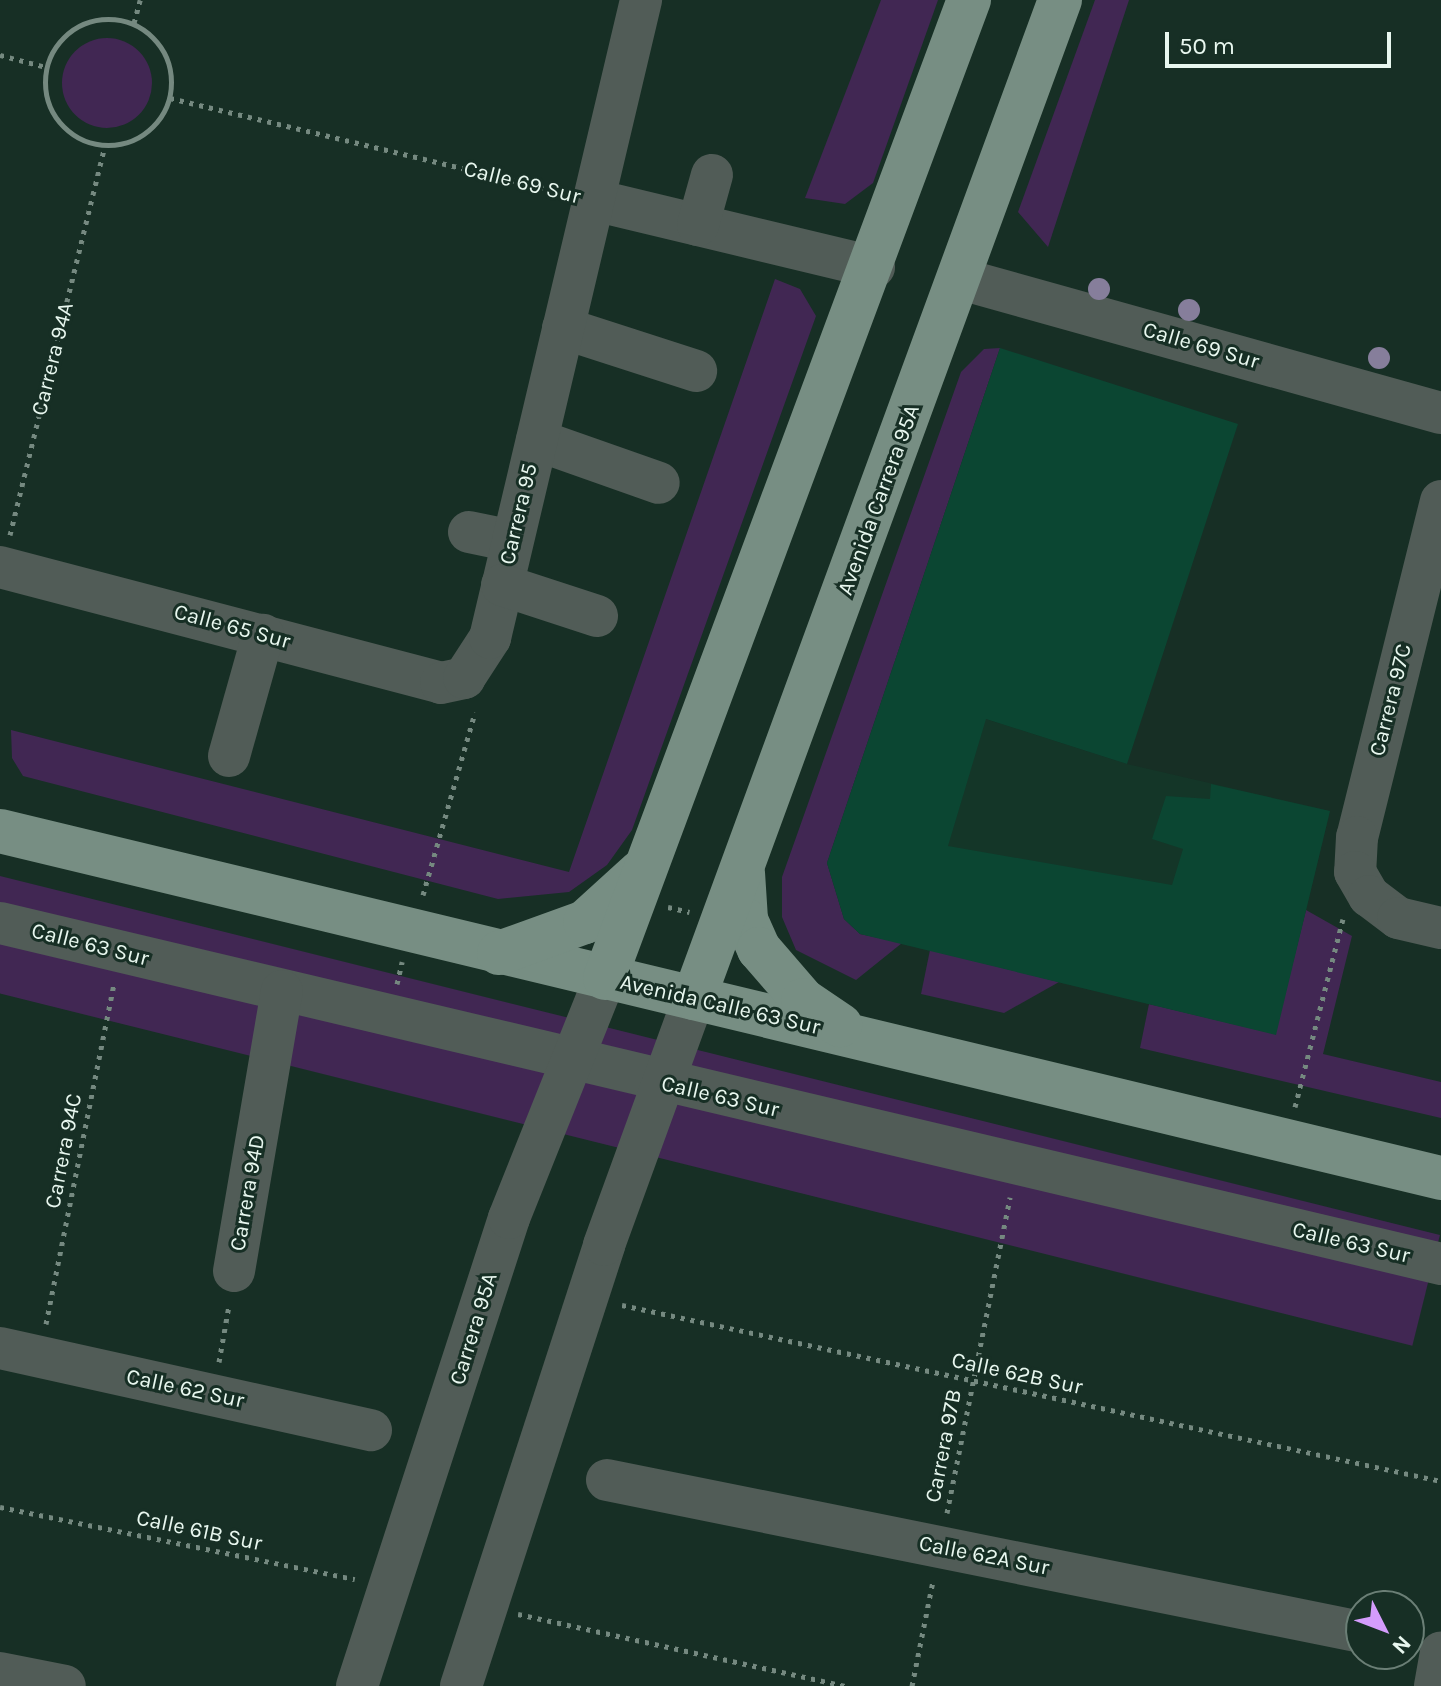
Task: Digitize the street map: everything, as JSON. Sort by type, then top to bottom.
[{"type":"main road","points":[[605,978],[660,844],[874,267],[969,0]]},
{"type":"main road","name":"Avenida Carrera 95A","points":[[694,998],[961,279],[1060,0]]},
{"type":"main road","name":"Avenida Calle 63 Sur","points":[[0,831],[1441,1178]]},
{"type":"main road","points":[[499,953],[552,937],[611,905],[660,844]]},
{"type":"main road","points":[[743,866],[746,920],[759,949],[803,1000],[859,1037]]},
{"type":"street","name":"Carrera 95","points":[[464,678],[490,638],[641,0]]},
{"type":"street","points":[[698,225],[712,175]]},
{"type":"street","name":"Calle 69 Sur","points":[[594,200],[874,267]]},
{"type":"street","name":"Calle 69 Sur","points":[[961,279],[1441,413]]},
{"type":"street","points":[[563,328],[696,371]]},
{"type":"street","points":[[537,440],[659,483]]},
{"type":"street","name":"Carrera 97C","points":[[1362,884],[1357,837],[1441,501]]},
{"type":"street","points":[[469,532],[512,541]]},
{"type":"street","name":"Calle 65 Sur","points":[[0,569],[441,683],[464,678]]},
{"type":"street","points":[[502,585],[597,616]]},
{"type":"street","points":[[229,756],[263,635]]},
{"type":"street","points":[[1362,884],[1398,918],[1441,928]]},
{"type":"street","name":"Calle 63 Sur","points":[[0,923],[572,1062],[1441,1264]]},
{"type":"street","name":"Carrera 95A","points":[[357,1686],[509,1218],[605,978]]},
{"type":"street","name":"Carrera 94D","points":[[234,1271],[282,991]]},
{"type":"street","points":[[461,1686],[586,1297],[694,998]]},
{"type":"street","name":"Calle 62 Sur","points":[[20,1352],[371,1430]]},
{"type":"street","name":"Calle 62A Sur","points":[[607,1480],[1345,1629]]},
{"type":"street","points":[[1435,1686],[1441,1650]]},
{"type":"street","points":[[0,1673],[65,1686]]},
{"type":"path","points":[[134,23],[140,0]]},
{"type":"path","points":[[134,23],[166,55],[170,98],[146,133],[105,146],[70,134],[57,120],[46,67],[81,24],[134,23]]},
{"type":"path","points":[[0,55],[46,67]]},
{"type":"path","name":"Calle 69 Sur","points":[[170,98],[594,200]]},
{"type":"path","name":"Carrera 94A","points":[[0,569],[105,146]]},
{"type":"path","points":[[389,1017],[410,931],[476,708],[464,678]]},
{"type":"path","points":[[1287,1141],[1362,884]]},
{"type":"path","name":"Carrera 94C","points":[[20,1352],[120,952]]},
{"type":"path","name":"Carrera 97B","points":[[912,1686],[1017,1166]]},
{"type":"path","name":"Carrera 94D","points":[[214,1395],[234,1271]]},
{"type":"path","name":"Calle 62B Sur","points":[[586,1297],[1441,1481]]},
{"type":"path","name":"Calle 61B Sur","points":[[0,1507],[391,1587]]},
{"type":"path","points":[[486,1607],[846,1686]]},
{"type":"shaded area","points":[[881,0],[938,0],[873,183],[845,204],[805,198]]},
{"type":"shaded area","points":[[1095,0],[1129,0],[1048,247],[1018,212]]},
{"type":"shaded area","points":[[107,38],[132,46],[144,58],[152,83],[144,108],[132,120],[107,128],[82,120],[70,108],[62,83],[70,58],[82,46]]},
{"type":"shaded area","points":[[775,279],[800,289],[816,316],[632,830],[607,865],[569,892],[498,899],[23,776],[12,758],[11,730],[569,872]]},
{"type":"shaded area","points":[[1000,348],[827,863],[844,919],[860,934],[902,943],[856,980],[796,950],[782,917],[782,877],[961,372],[984,349]]},
{"type":"shaded area","points":[[889,688],[1127,764],[1330,811],[1276,1035],[860,934],[844,919],[827,863]]},
{"type":"shaded area","points":[[0,876],[1440,1235],[1412,1346],[0,993]]},
{"type":"shaded area","points":[[1306,910],[1352,936],[1323,1054],[1441,1082],[1441,1118],[1140,1048],[1149,1004],[1275,1034]]},
{"type":"shaded area","points":[[930,950],[1059,982],[1004,1013],[921,994]]},
{"type":"building","points":[[1000,348],[1238,424],[1127,764],[986,719],[948,846],[1172,885],[1183,849],[1152,839],[1166,796],[1210,799],[1211,784],[1330,811],[1276,1035],[860,934],[844,919],[827,863]]}]
